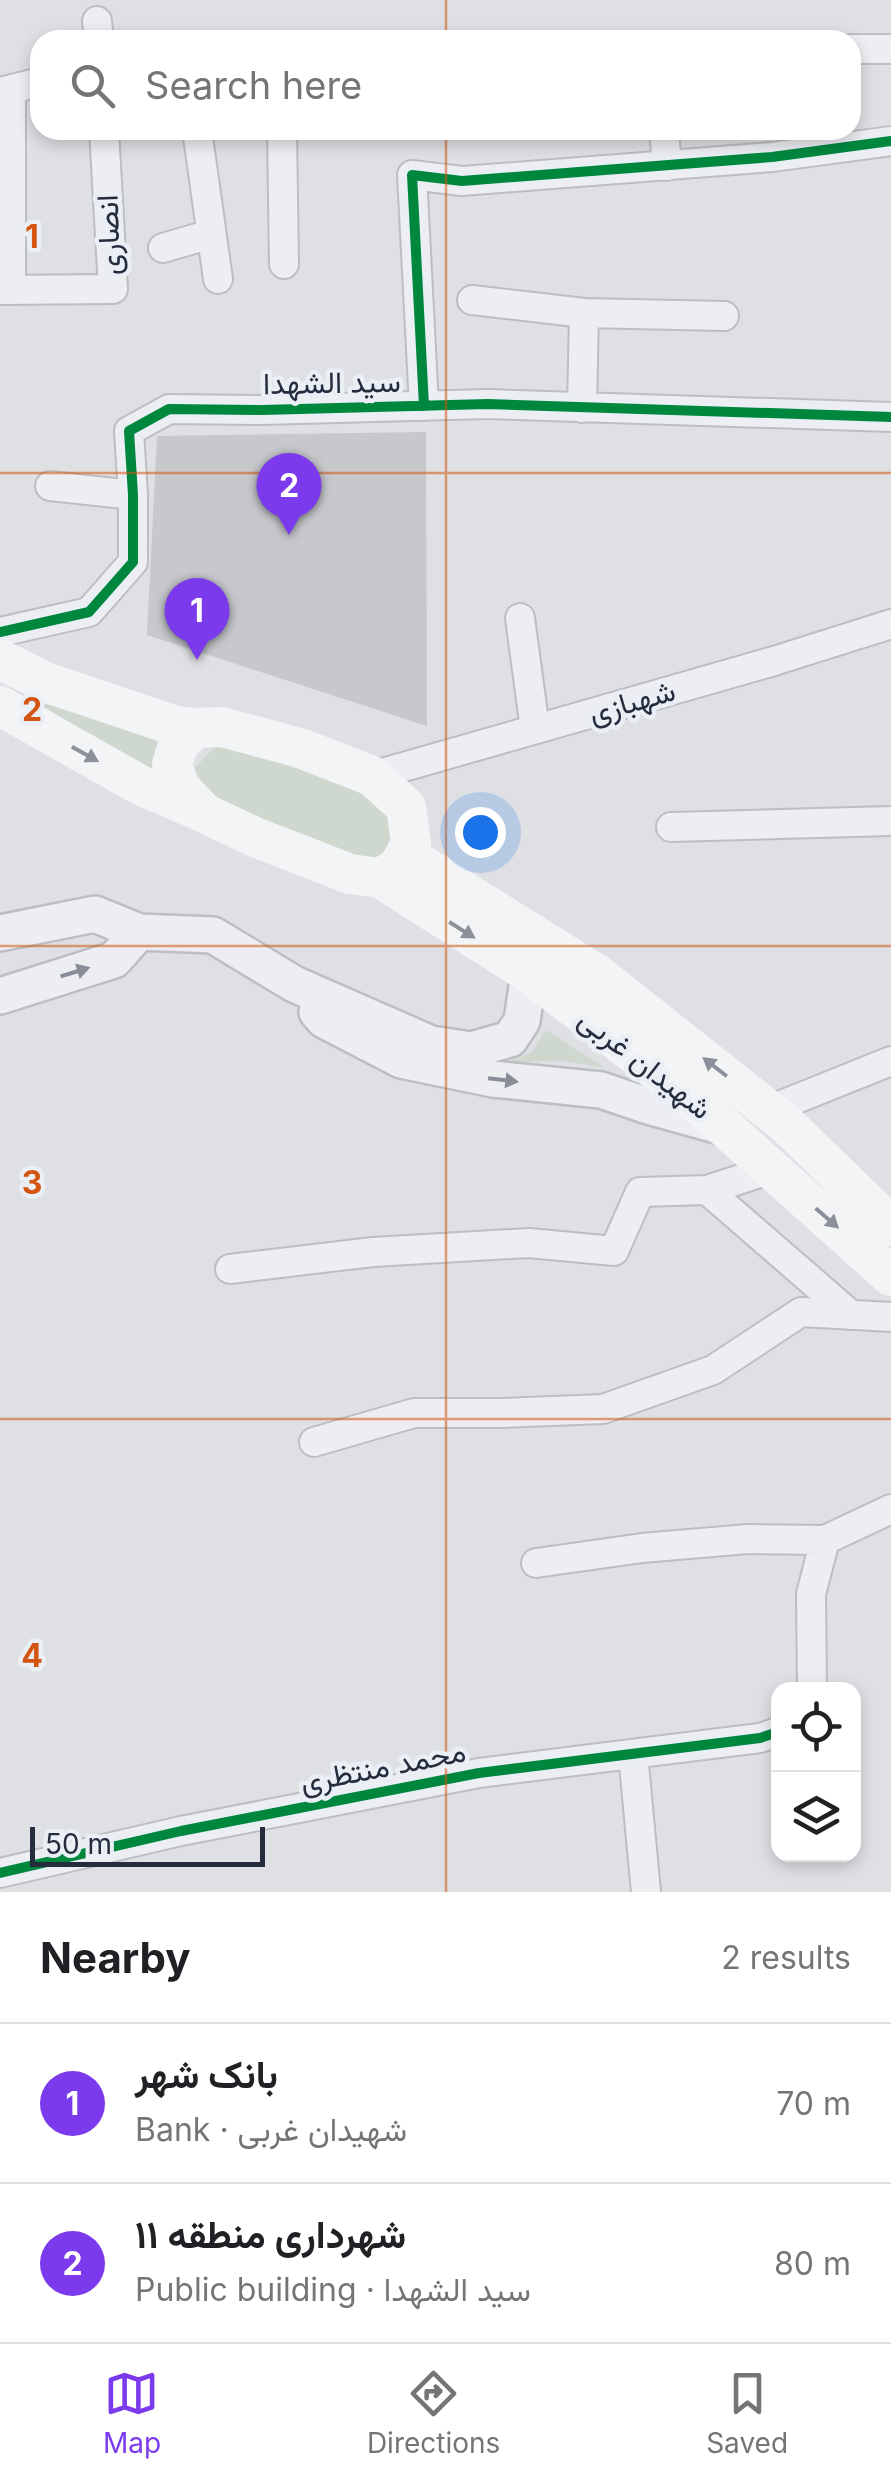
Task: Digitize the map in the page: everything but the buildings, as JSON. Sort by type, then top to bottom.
[{"type":"main road","points":[[0,659],[46,682],[176,726],[238,732],[300,748],[372,776],[406,807],[411,843],[393,866],[350,874],[257,838],[142,786],[0,706]]},
{"type":"main road","points":[[195,728],[178,745],[172,764],[178,785],[204,812]]},
{"type":"main road","name":"شهیدان غربی","points":[[393,866],[694,1100],[891,1276]]},
{"type":"main road","name":"شهیدان غربی","points":[[393,866],[598,975],[786,1124],[891,1226]]},
{"type":"street","points":[[861,49],[891,49]]},
{"type":"street","points":[[5,290],[6,91]]},
{"type":"street","name":"انصاری","points":[[5,290],[113,289],[105,140]]},
{"type":"street","points":[[197,140],[218,279]]},
{"type":"street","points":[[282,140],[284,264]]},
{"type":"street","points":[[665,140],[667,166]]},
{"type":"street","points":[[424,406],[412,175],[462,182],[772,157],[891,142]]},
{"type":"street","points":[[163,248],[211,234]]},
{"type":"street","points":[[472,300],[584,314],[724,316]]},
{"type":"street","points":[[582,408],[584,314]]},
{"type":"street","name":"سید الشهدا","points":[[0,632],[89,612],[133,562],[129,431],[169,409],[488,404],[891,418]]},
{"type":"street","points":[[50,486],[133,495]]},
{"type":"street","points":[[520,618],[534,729]]},
{"type":"street","name":"شهبازی","points":[[372,776],[891,624]]},
{"type":"street","points":[[671,828],[891,821]]},
{"type":"street","points":[[0,932],[94,914],[139,932],[213,936],[294,984],[432,1044],[470,1050],[510,1040],[522,1021],[529,973]]},
{"type":"street","points":[[0,996],[114,960],[139,932]]},
{"type":"street","points":[[294,984],[324,1020],[401,1060],[493,1079],[600,1090],[724,1127]]},
{"type":"street","points":[[769,1110],[891,1061]]},
{"type":"street","points":[[230,1269],[373,1252],[529,1243],[614,1251],[640,1192],[707,1190],[772,1169]]},
{"type":"street","points":[[707,1190],[851,1315]]},
{"type":"street","points":[[314,1442],[414,1413],[602,1409],[714,1370],[800,1312],[891,1317]]},
{"type":"street","points":[[536,1564],[642,1548],[748,1539],[824,1540],[891,1510]]},
{"type":"street","points":[[812,1682],[810,1594],[824,1540]]},
{"type":"street","name":"محمد منتظری","points":[[0,1873],[181,1831],[479,1773],[771,1734]]},
{"type":"street","points":[[633,1754],[646,1892]]},
{"type":"shaded area","points":[[35,701],[160,737],[152,774]]},
{"type":"shaded area","points":[[216,746],[239,746],[374,796],[392,820],[394,844],[370,861],[225,809],[204,790],[195,768]]},
{"type":"shaded area","points":[[546,1030],[605,1068],[564,1061],[508,1062],[532,1052]]},
{"type":"cycle path","points":[[424,406],[412,175],[462,181],[772,157],[891,141]]},
{"type":"cycle path","points":[[0,632],[89,612],[133,562],[129,431],[169,409],[488,404],[891,417]]},
{"type":"cycle path","points":[[0,1873],[181,1831],[479,1773],[771,1734]]},
{"type":"place","name":"شهرداری منطقه ۱۱","points":[[289,535]]},
{"type":"place","name":"بانک شهر","points":[[197,660]]}]
